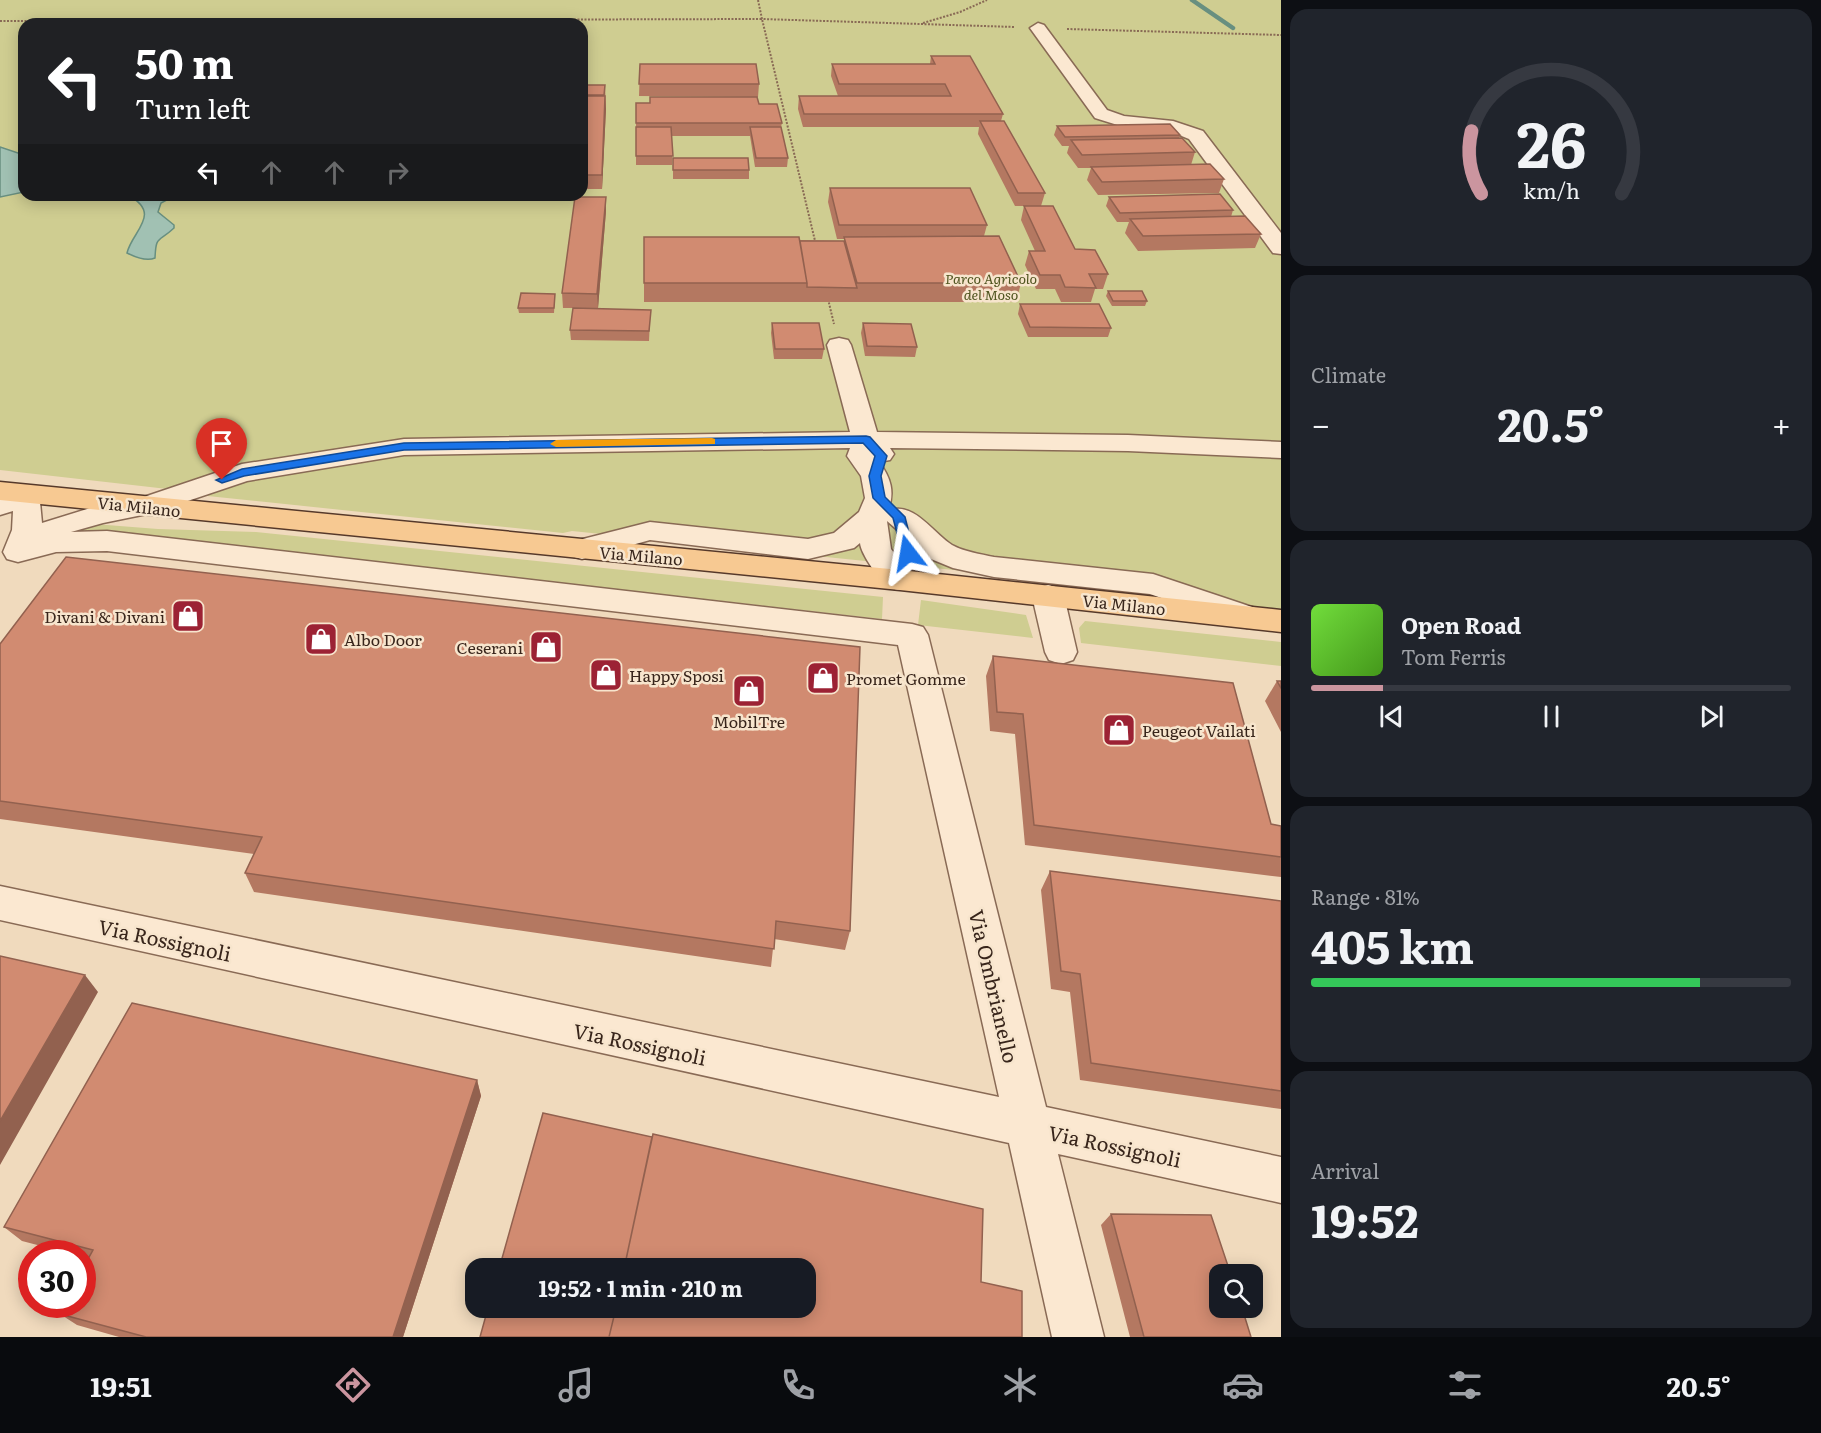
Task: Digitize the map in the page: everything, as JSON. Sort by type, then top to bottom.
[{"type":"main road","name":"Via Milano","points":[[8,497],[142,507],[582,549],[1281,621]]},
{"type":"street","points":[[1038,28],[1101,114],[1114,121],[1184,128],[1196,135],[1281,248]]},
{"type":"street","points":[[839,345],[866,440],[861,456],[881,502],[942,552],[964,561],[993,567],[1154,584],[1249,618]]},
{"type":"street","points":[[9,558],[59,526],[100,514],[142,507],[242,473],[404,447],[866,440],[1128,443],[1281,450]]},
{"type":"street","points":[[8,497],[30,512],[26,532],[9,558]]},
{"type":"street","points":[[582,549],[650,531],[808,549],[844,541],[881,502]]},
{"type":"street","points":[[881,502],[876,551],[900,580]]},
{"type":"street","name":"Via Ombrianello","points":[[9,558],[56,542],[106,541],[912,635],[1078,1337]]},
{"type":"street","points":[[1048,596],[1061,652]]},
{"type":"street","name":"Via Rossignoli","points":[[0,903],[1281,1180]]},
{"type":"path","points":[[917,24],[960,12],[987,0]]},
{"type":"path","points":[[588,19],[762,19],[817,252]]},
{"type":"path","points":[[0,21],[18,21]]},
{"type":"path","points":[[828,298],[839,345]]},
{"type":"green space","name":"Parco Agricolo del Moso","points":[[0,0],[1281,0],[1281,611],[1252,608],[1218,597],[572,531],[563,533],[198,495],[194,492],[0,470]]},
{"type":"green space","points":[[94,524],[158,529],[256,532],[883,597],[882,619],[218,545],[71,534],[74,527]]},
{"type":"green space","points":[[921,600],[1026,615],[1033,638],[918,625]]},
{"type":"green space","points":[[1085,621],[1281,642],[1281,666],[1081,643],[1079,628]]},
{"type":"shaded area","points":[[0,147],[18,153],[18,193],[0,197]]},
{"type":"shaded area","points":[[165,201],[161,203],[158,212],[174,225],[174,228],[157,242],[155,258],[152,259],[144,259],[127,253],[143,223],[143,209],[138,202]]},
{"type":"building","points":[[931,56],[970,56],[1003,114],[804,114],[799,96],[951,96],[945,84],[839,84],[832,64],[935,64]]},
{"type":"building","points":[[640,64],[756,64],[759,84],[639,84]]},
{"type":"building","points":[[588,85],[605,85],[604,95],[588,95]]},
{"type":"building","points":[[588,96],[605,96],[602,175],[588,175]]},
{"type":"building","points":[[650,97],[757,97],[759,104],[777,104],[782,123],[636,123],[636,103],[650,103]]},
{"type":"building","points":[[980,121],[1004,121],[1045,193],[1018,193]]},
{"type":"building","points":[[1170,124],[1180,135],[1065,137],[1057,126]]},
{"type":"building","points":[[636,127],[671,127],[673,156],[636,156]]},
{"type":"building","points":[[750,127],[781,127],[788,158],[756,158]]},
{"type":"building","points":[[1182,138],[1195,152],[1082,155],[1071,140]]},
{"type":"building","points":[[673,158],[748,158],[749,170],[673,170]]},
{"type":"building","points":[[1210,164],[1224,179],[1102,182],[1091,167]]},
{"type":"building","points":[[830,188],[970,188],[987,225],[839,225]]},
{"type":"building","points":[[1220,194],[1233,210],[1120,213],[1109,197]]},
{"type":"building","points":[[588,197],[606,197],[597,294],[562,293],[574,201],[588,201]]},
{"type":"building","points":[[1024,206],[1053,206],[1075,249],[1095,250],[1108,274],[1089,274],[1096,288],[1065,287],[1060,275],[1040,275],[1029,251],[1045,251]]},
{"type":"building","points":[[1245,216],[1261,234],[1143,236],[1130,219]]},
{"type":"building","points":[[999,236],[1021,283],[857,283],[844,237]]},
{"type":"building","points":[[644,237],[799,237],[807,283],[644,283]]},
{"type":"building","points":[[800,241],[844,241],[857,288],[807,287]]},
{"type":"building","points":[[1108,291],[1142,291],[1147,301],[1113,301]]},
{"type":"building","points":[[521,293],[555,294],[554,308],[518,308]]},
{"type":"building","points":[[1020,304],[1099,304],[1111,328],[1030,327]]},
{"type":"building","points":[[573,308],[651,310],[649,331],[570,330]]},
{"type":"building","points":[[772,323],[819,323],[824,349],[775,349]]},
{"type":"building","points":[[863,323],[911,324],[917,347],[867,346]]},
{"type":"building","points":[[66,557],[860,647],[850,931],[776,921],[774,949],[245,873],[262,837],[0,801],[0,644]]},
{"type":"building","points":[[993,656],[1233,683],[1271,824],[1281,826],[1281,857],[1034,825],[1023,714],[997,712]]},
{"type":"building","points":[[1050,871],[1281,901],[1281,1091],[1091,1063],[1080,974],[1061,971]]},
{"type":"building","points":[[0,956],[85,975],[0,1121]]},
{"type":"building","points":[[132,1003],[477,1080],[393,1337],[146,1337],[75,1318],[96,1318],[96,1240],[54,1240],[4,1227]]},
{"type":"building","points":[[543,1113],[652,1137],[626,1258],[502,1258]]},
{"type":"building","points":[[653,1134],[983,1209],[981,1282],[1022,1291],[1022,1337],[609,1337],[614,1318],[816,1318],[816,1258],[626,1258]]},
{"type":"building","points":[[1111,1214],[1211,1215],[1227,1264],[1209,1264],[1209,1318],[1245,1318],[1251,1337],[1144,1337]]},
{"type":"building","points":[[485,1318],[614,1318],[609,1337],[480,1337]]},
{"type":"waterway","points":[[1192,0],[1233,28]]},
{"type":"slow traffic","points":[[556,444],[712,442]]},
{"type":"place","name":"Divani & Divani","points":[[188,616]]},
{"type":"place","name":"Albo Door","points":[[321,639]]},
{"type":"place","name":"Ceserani","points":[[546,647]]},
{"type":"place","name":"Happy Sposi","points":[[606,675]]},
{"type":"place","name":"Promet Gomme","points":[[823,678]]},
{"type":"place","name":"MobilTre","points":[[749,691]]},
{"type":"place","name":"Peugeot Vailati","points":[[1119,730]]},
{"type":"route","points":[[222,480],[242,473],[404,447],[866,440],[881,456],[875,476],[879,498],[899,517],[908,553]]}]
